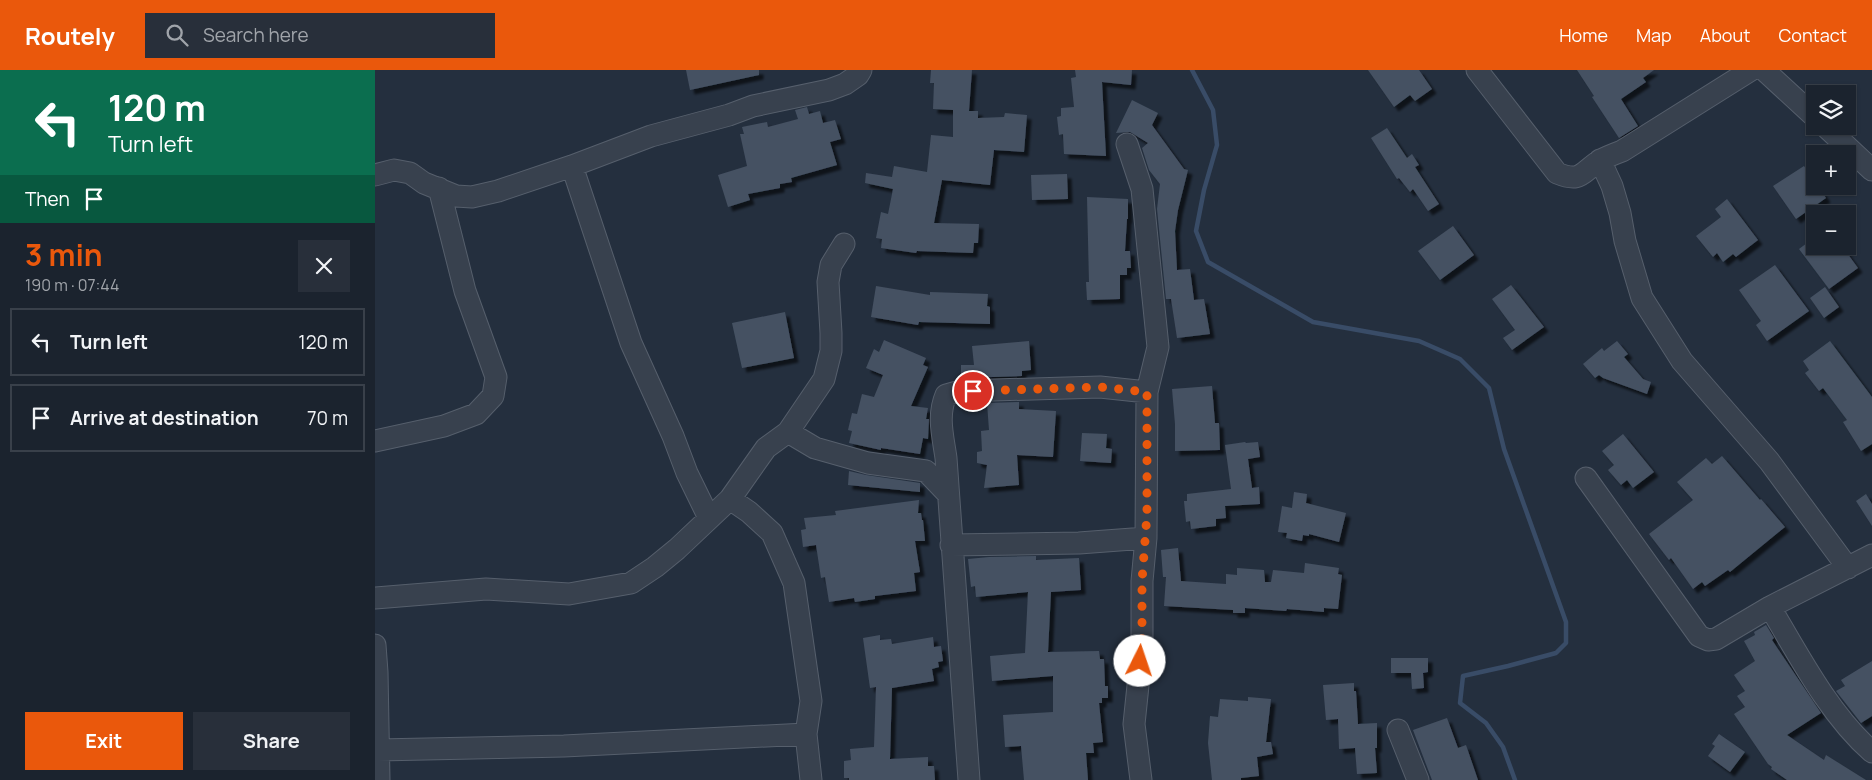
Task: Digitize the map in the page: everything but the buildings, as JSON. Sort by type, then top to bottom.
[{"type":"street","points":[[375,175],[394,170],[410,174],[424,183],[456,196],[472,197],[498,191],[572,166],[651,136],[729,115],[753,106],[829,90],[845,84],[858,75],[861,70]]},
{"type":"street","points":[[1477,70],[1557,172],[1569,178],[1580,176],[1600,160],[1622,151],[1751,70]]},
{"type":"street","points":[[1764,70],[1806,109]]},
{"type":"street","points":[[1835,135],[1872,170]]},
{"type":"street","points":[[1127,144],[1142,189],[1158,347],[1147,392],[1146,538],[1142,581],[1142,646],[1135,724],[1141,780]]},
{"type":"street","points":[[1600,160],[1613,186],[1625,241],[1642,298],[1682,361],[1769,461],[1848,568]]},
{"type":"street","points":[[572,166],[631,343],[709,518]]},
{"type":"street","points":[[375,441],[444,426],[476,414],[493,396],[496,377],[465,291],[439,188]]},
{"type":"street","points":[[375,598],[486,589],[569,594],[631,583],[663,561],[730,499],[766,448],[788,432],[824,379],[831,351],[828,282],[831,265],[843,244]]},
{"type":"street","points":[[969,780],[941,408],[946,395],[960,391],[1100,387],[1147,392]]},
{"type":"street","points":[[788,432],[815,448],[868,463],[925,471],[948,494]]},
{"type":"street","points":[[925,471],[946,458]]},
{"type":"street","points":[[1586,478],[1699,636],[1707,640],[1716,639],[1770,608],[1872,555]]},
{"type":"street","points":[[730,499],[749,512],[772,533],[793,583],[811,700],[806,734],[811,780]]},
{"type":"street","points":[[951,545],[1079,542],[1146,538]]},
{"type":"street","points":[[1770,608],[1812,678],[1855,737],[1872,752]]},
{"type":"street","points":[[375,645],[379,780]]},
{"type":"street","points":[[1398,730],[1418,780]]},
{"type":"street","points":[[378,750],[564,746],[806,734]]},
{"type":"waterway","points":[[1192,70],[1213,110],[1217,145],[1204,190],[1196,231],[1208,262],[1313,322],[1419,341],[1460,359],[1489,388],[1504,449],[1566,622],[1566,643],[1556,653],[1463,676],[1460,703],[1486,723],[1503,747],[1515,780]]},
{"type":"route","points":[[973,391],[1100,387],[1147,392],[1147,514],[1142,581],[1142,646],[1140,661]]}]
